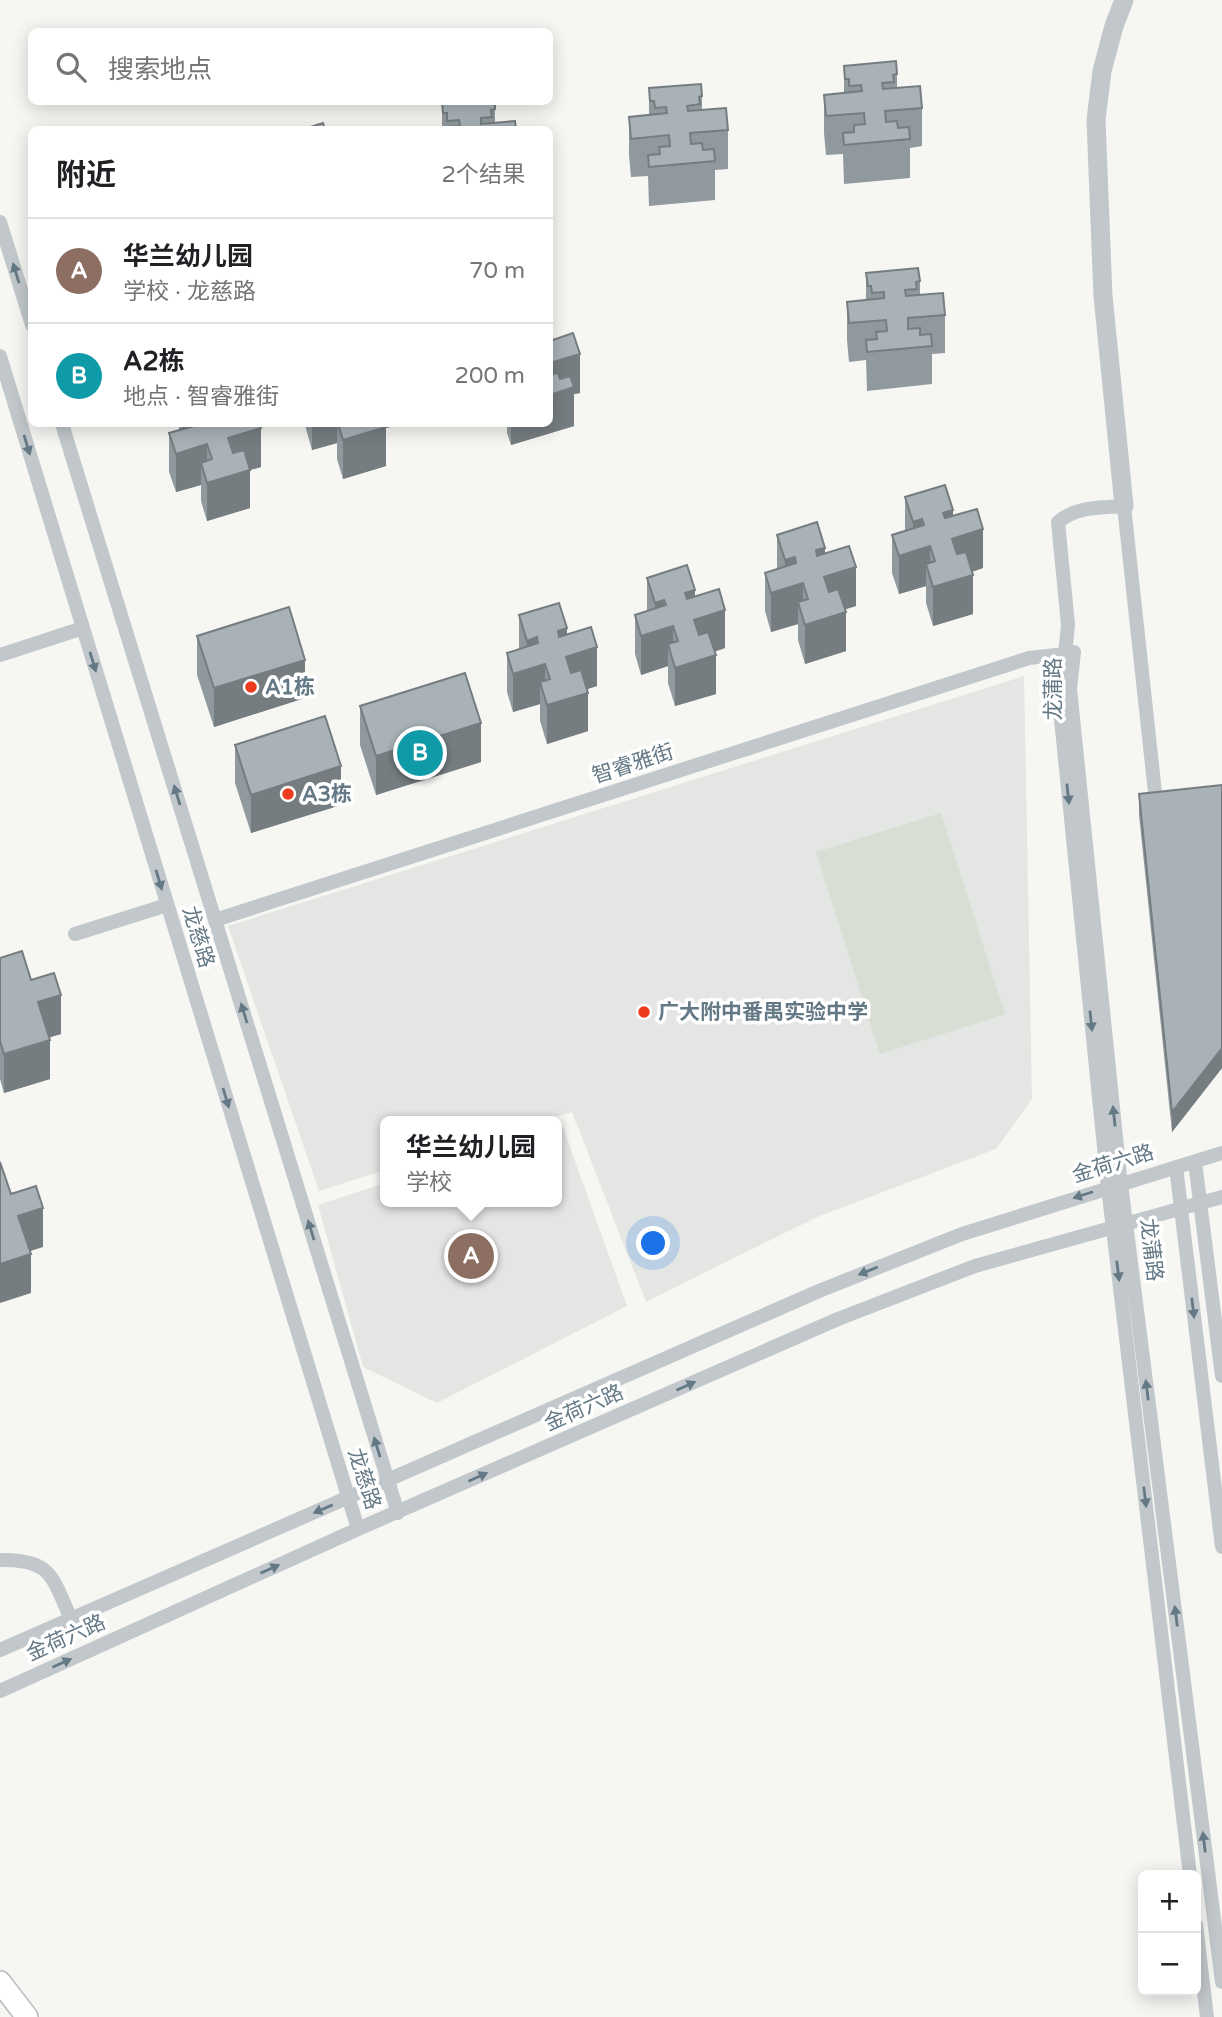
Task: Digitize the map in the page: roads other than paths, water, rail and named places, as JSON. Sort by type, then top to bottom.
[{"type":"main road","points":[[0,1982],[27,2017]]},
{"type":"street","points":[[1124,0],[1102,71],[1096,120],[1103,296],[1152,767],[1161,795],[1157,814]]},
{"type":"street","points":[[0,222],[28,311]]},
{"type":"street","name":"龙慈路","points":[[0,356],[358,1529]]},
{"type":"street","name":"龙慈路","points":[[63,427],[398,1513]]},
{"type":"street","points":[[1064,527],[1058,522],[1079,509],[1125,517]]},
{"type":"street","name":"龙蒲路","points":[[1064,527],[1068,625],[1058,688],[1189,1870]]},
{"type":"street","name":"龙蒲路","points":[[1064,527],[1076,627],[1070,689],[1114,1185]]},
{"type":"street","points":[[0,655],[83,628]]},
{"type":"street","name":"智睿雅街","points":[[215,920],[1029,658],[1065,654]]},
{"type":"street","points":[[75,934],[167,905]]},
{"type":"street","name":"金荷六路","points":[[0,1650],[819,1291],[962,1234],[1222,1153]]},
{"type":"street","points":[[1195,1161],[1222,1377]]},
{"type":"street","name":"龙蒲路","points":[[1176,1167],[1222,1547]]},
{"type":"street","name":"金荷六路","points":[[0,1691],[358,1529],[838,1319],[975,1266],[1222,1196]]},
{"type":"street","name":"龙蒲路","points":[[1119,1226],[1222,1982]]},
{"type":"street","points":[[0,1560],[34,1563],[52,1576],[71,1619]]},
{"type":"street","points":[[1197,1933],[1207,2017]]},
{"type":"place","name":"A1栋","points":[[251,687]]},
{"type":"place","name":"A2栋","points":[[420,753]]},
{"type":"place","name":"A3栋","points":[[288,794]]},
{"type":"place","name":"广大附中番禺实验中学","points":[[644,1012]]},
{"type":"place","name":"华兰幼儿园","points":[[471,1256]]}]
